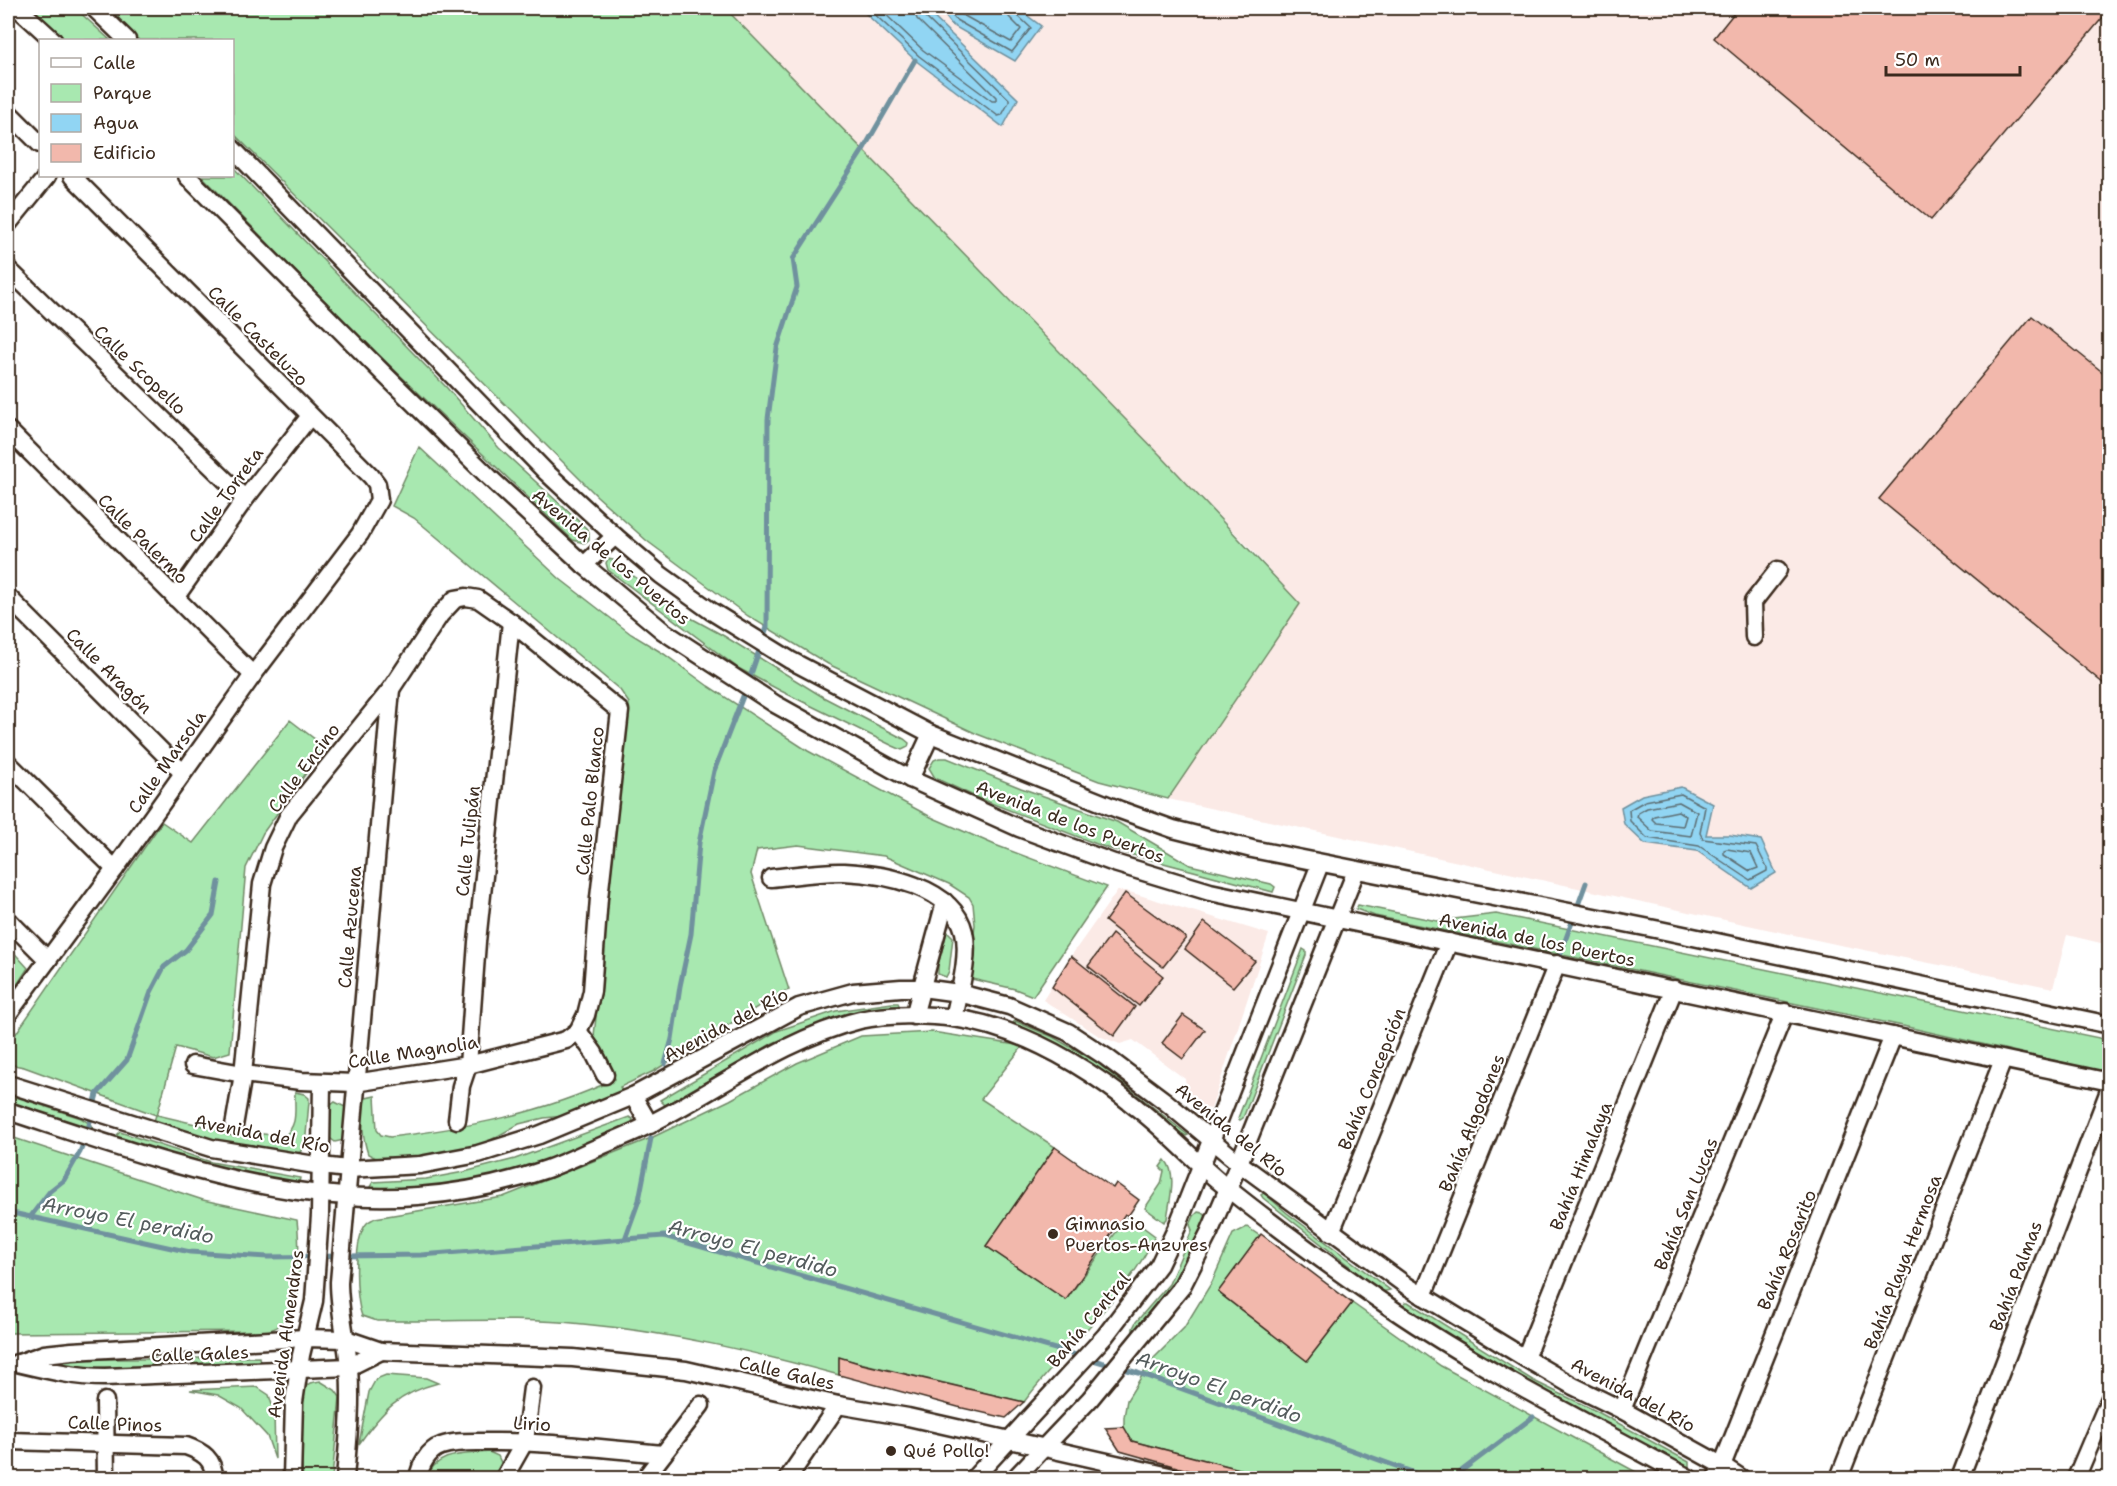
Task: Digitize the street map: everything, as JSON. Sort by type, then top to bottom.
[{"type":"street","points":[[18,8],[52,39]]},
{"type":"street","points":[[94,8],[126,39]]},
{"type":"street","points":[[8,112],[39,143]]},
{"type":"street","name":"Avenida de los Puertos","points":[[234,150],[546,472],[661,575],[711,611],[790,660],[931,734],[1173,829],[1252,849],[1575,913],[2109,1025]]},
{"type":"street","points":[[8,224],[46,177]]},
{"type":"street","name":"Calle Casteluzo","points":[[73,177],[377,484],[379,500],[360,534]]},
{"type":"street","name":"Avenida de los Puertos","points":[[188,177],[384,375],[490,478],[584,565],[663,631],[775,704],[910,779],[1019,828],[1114,863],[1210,892],[2109,1082]]},
{"type":"street","name":"Calle Scopello","points":[[8,269],[245,499]]},
{"type":"street","name":"Calle Torreta","points":[[174,598],[245,499],[310,416]]},
{"type":"street","name":"Calle Palermo","points":[[8,430],[253,675]]},
{"type":"street","name":"Calle Marsola","points":[[8,1014],[253,675],[360,534]]},
{"type":"street","points":[[584,565],[615,536]]},
{"type":"street","points":[[1754,637],[1753,602],[1778,570]]},
{"type":"street","name":"Calle Aragón","points":[[8,597],[183,773]]},
{"type":"street","name":"Calle Palo Blanco","points":[[440,615],[455,599],[466,597],[478,599],[511,622],[620,711],[592,991],[586,1015],[572,1036]]},
{"type":"street","name":"Calle Encino","points":[[234,1126],[243,1074],[262,884],[273,848],[289,815],[391,689],[440,615]]},
{"type":"street","name":"Calle Tulipán","points":[[457,1120],[461,1086],[468,1065],[477,942],[511,622]]},
{"type":"street","name":"Calle Azucena","points":[[345,1197],[391,689]]},
{"type":"street","points":[[910,779],[931,734]]},
{"type":"street","points":[[8,764],[115,869]]},
{"type":"street","name":"Bahía Central","points":[[974,1479],[992,1471],[1011,1441],[1109,1331],[1159,1265],[1177,1227],[1320,864]]},
{"type":"street","points":[[1015,1479],[1090,1399],[1181,1288],[1209,1233],[1239,1163],[1356,871]]},
{"type":"street","points":[[771,878],[843,872],[885,877],[921,887],[945,902],[958,917],[964,933],[965,949],[954,1018]]},
{"type":"street","points":[[914,1016],[945,902]]},
{"type":"street","points":[[8,920],[48,960]]},
{"type":"street","name":"Bahía Concepción","points":[[1331,1232],[1449,942]]},
{"type":"street","name":"Bahía Algodones","points":[[1423,1296],[1557,964]]},
{"type":"street","name":"Avenida del Río","points":[[8,1084],[211,1148],[321,1167],[348,1169],[420,1165],[478,1154],[539,1135],[633,1096],[799,1007],[853,992],[922,988],[959,993],[1009,1006],[1068,1032],[1106,1057],[1166,1102],[1211,1142],[1407,1286],[1573,1386],[1622,1410],[1720,1472],[1741,1479]]},
{"type":"street","name":"Bahía Himalaya","points":[[1525,1358],[1674,989]]},
{"type":"street","points":[[1000,1029],[1009,1006]]},
{"type":"street","name":"Bahía San Lucas","points":[[1622,1410],[1785,1012]]},
{"type":"street","points":[[8,1111],[200,1173],[320,1196],[427,1196],[499,1183],[548,1169],[650,1125],[739,1073],[833,1028],[865,1019],[914,1016],[954,1018],[1018,1034],[1048,1048],[1104,1083],[1138,1108],[1228,1188],[1392,1309],[1475,1360],[1689,1479]]},
{"type":"street","points":[[572,1036],[594,1053],[605,1076]]},
{"type":"street","name":"Calle Magnolia","points":[[193,1065],[243,1074],[322,1083],[356,1083],[468,1065],[572,1036]]},
{"type":"street","name":"Bahía Rosarito","points":[[1720,1472],[1893,1036]]},
{"type":"street","name":"Bahía Playa Hermosa","points":[[1839,1479],[2003,1060]]},
{"type":"street","points":[[321,1167],[322,1083]]},
{"type":"street","name":"Bahía Palmas","points":[[1960,1479],[2109,1088]]},
{"type":"street","points":[[633,1096],[650,1125]]},
{"type":"street","points":[[101,1142],[107,1116]]},
{"type":"street","name":"Avenida Almendros","points":[[292,1479],[294,1402],[298,1370],[314,1301],[321,1167]]},
{"type":"street","points":[[345,1197],[339,1304],[349,1367],[349,1434],[345,1479]]},
{"type":"street","points":[[1392,1309],[1407,1286]]},
{"type":"street","points":[[1109,1331],[1132,1348]]},
{"type":"street","name":"Calle Gales","points":[[13,1362],[44,1354],[72,1351],[305,1338],[346,1339],[381,1351],[573,1358],[686,1370],[838,1405],[908,1417],[1044,1449],[1107,1461],[1178,1479]]},
{"type":"street","name":"Calle Gales","points":[[13,1362],[55,1373],[83,1377],[349,1367],[381,1351]]},
{"type":"street","points":[[504,1479],[525,1442],[532,1388]]},
{"type":"street","points":[[2076,1479],[2109,1398]]},
{"type":"street","points":[[105,1401],[106,1479]]},
{"type":"street","points":[[645,1479],[701,1405]]},
{"type":"street","points":[[788,1479],[838,1405]]},
{"type":"street","name":"Calle Pinos","points":[[8,1441],[186,1446],[199,1450],[214,1473]]},
{"type":"street","name":"Lirio","points":[[418,1479],[429,1454],[439,1446],[456,1443],[525,1442],[663,1454]]},
{"type":"street","points":[[1107,1461],[1110,1479]]},
{"type":"shaded area","points":[[725,8],[2109,8],[2109,945],[2067,935],[2053,988],[1835,944],[1168,799],[1300,604],[1249,547]]},
{"type":"shaded area","points":[[1117,891],[1126,891],[1269,934],[1211,1109],[1202,1107],[1188,1096],[1185,1079],[1133,1040],[1120,1044],[1099,1036],[1043,1000]]},
{"type":"green space","points":[[31,8],[75,8],[109,39],[64,39]]},
{"type":"green space","points":[[105,8],[725,8],[1163,458],[1300,604],[1168,799],[1099,781],[977,734],[828,664],[748,616],[647,541],[597,496],[234,134],[234,39],[138,39]]},
{"type":"green space","points":[[234,168],[447,388],[499,448],[586,528],[589,532],[589,540],[584,543],[573,540],[361,338],[203,177],[234,177]]},
{"type":"green space","points":[[419,447],[560,579],[631,634],[808,751],[931,817],[995,845],[1107,887],[1033,996],[1015,989],[972,979],[969,968],[975,925],[973,904],[969,897],[949,884],[884,856],[798,845],[757,850],[751,874],[789,990],[780,993],[654,1071],[620,1087],[624,1095],[584,1114],[544,1118],[519,1124],[482,1145],[453,1153],[378,1159],[368,1154],[362,1126],[366,1098],[375,1096],[377,1130],[381,1135],[390,1137],[476,1124],[533,1110],[615,1079],[594,1036],[629,703],[620,690],[414,518],[392,506]]},
{"type":"green space","points":[[608,559],[613,560],[680,612],[724,636],[823,697],[904,739],[909,743],[908,747],[902,750],[893,746],[738,668],[608,570],[606,563]]},
{"type":"green space","points":[[290,720],[325,747],[263,833],[246,868],[230,1052],[213,1057],[176,1047],[157,1115],[221,1130],[284,1136],[294,1122],[295,1092],[309,1098],[305,1146],[300,1152],[293,1154],[236,1147],[153,1124],[156,1115],[24,1067],[8,1064],[8,1045],[162,822],[193,843]]},
{"type":"green space","points":[[947,758],[1021,788],[1117,822],[1190,865],[1271,884],[1275,887],[1273,892],[1107,848],[978,798],[935,778],[929,768],[934,760]]},
{"type":"green space","points":[[1358,905],[1437,921],[1496,914],[2109,1040],[2109,1073],[1903,1026],[1375,916],[1356,909]]},
{"type":"green space","points":[[947,931],[953,937],[949,971],[946,977],[938,974],[938,965]]},
{"type":"green space","points":[[8,946],[28,968],[8,998]]},
{"type":"green space","points":[[1303,949],[1306,955],[1243,1118],[1240,1120],[1238,1118]]},
{"type":"green space","points":[[898,1003],[900,1007],[898,1010],[833,1018],[773,1043],[665,1105],[660,1100],[777,1031],[836,1011]]},
{"type":"green space","points":[[1015,1021],[1053,1037],[1095,1061],[1188,1135],[1176,1130],[1085,1060],[1052,1041],[1014,1026],[1012,1024]]},
{"type":"green space","points":[[932,1032],[1023,1046],[981,1099],[1055,1147],[986,1246],[1066,1300],[1128,1216],[1155,1236],[1128,1281],[1024,1402],[839,1358],[839,1375],[776,1358],[648,1332],[557,1322],[377,1321],[362,1316],[358,1296],[357,1254],[362,1231],[367,1223],[375,1218],[503,1197],[651,1138],[730,1100],[797,1063],[861,1036]]},
{"type":"green space","points":[[13,1096],[81,1118],[92,1125],[94,1131],[11,1104],[8,1101]]},
{"type":"green space","points":[[335,1102],[345,1107],[344,1140],[335,1142],[326,1135],[330,1106]]},
{"type":"green space","points":[[629,1117],[633,1119],[632,1123],[601,1138],[538,1163],[506,1172],[441,1185],[372,1189],[370,1187],[373,1182],[426,1179],[515,1159]]},
{"type":"green space","points":[[120,1132],[211,1162],[300,1178],[299,1182],[224,1172],[119,1144],[115,1137]]},
{"type":"green space","points":[[8,1136],[203,1200],[297,1220],[299,1281],[292,1315],[283,1324],[268,1331],[8,1333]]},
{"type":"green space","points":[[1165,1160],[1172,1180],[1167,1219],[1164,1222],[1145,1208],[1161,1184],[1164,1171],[1160,1167]]},
{"type":"green space","points":[[1264,1193],[1287,1213],[1390,1290],[1382,1292],[1263,1198],[1261,1195]]},
{"type":"green space","points":[[1198,1212],[1208,1218],[1175,1288],[1138,1332],[1133,1332],[1136,1322],[1169,1284],[1192,1230],[1190,1225]]},
{"type":"green space","points":[[1247,1227],[1260,1236],[1218,1292],[1307,1361],[1352,1303],[1441,1366],[1647,1478],[1274,1478],[1132,1441],[1124,1427],[1127,1400],[1151,1361],[1184,1328],[1212,1282],[1233,1234]]},
{"type":"green space","points":[[1405,1302],[1534,1381],[1596,1411],[1689,1462],[1689,1469],[1542,1392],[1437,1329],[1403,1306]]},
{"type":"green space","points":[[259,1357],[260,1362],[257,1363],[168,1369],[49,1366],[48,1359],[147,1359]]},
{"type":"green space","points":[[386,1375],[426,1378],[438,1383],[412,1392],[392,1405],[359,1444],[369,1392],[376,1379]]},
{"type":"green space","points":[[320,1381],[335,1390],[340,1397],[332,1478],[303,1478],[298,1424],[302,1390],[310,1383]]},
{"type":"green space","points":[[257,1387],[269,1395],[274,1411],[275,1459],[267,1436],[241,1408],[218,1395],[190,1390]]},
{"type":"green space","points":[[489,1452],[498,1456],[503,1467],[498,1478],[425,1478],[437,1463],[444,1459],[461,1454]]},
{"type":"water","points":[[826,8],[924,8],[1018,99],[1003,127],[915,60],[864,12]]},
{"type":"water","points":[[939,8],[1017,8],[1041,26],[1015,61],[952,25]]},
{"type":"water","points":[[1681,787],[1713,804],[1706,835],[1730,835],[1761,840],[1776,873],[1751,888],[1697,851],[1645,844],[1624,824],[1621,807],[1642,795]]},
{"type":"building","points":[[1738,8],[2110,9],[1931,220],[1714,38]]},
{"type":"building","points":[[2032,316],[2110,378],[2110,689],[1879,499]]},
{"type":"building","points":[[1125,893],[1186,938],[1163,967],[1105,921]]},
{"type":"building","points":[[1204,922],[1255,961],[1233,987],[1185,949]]},
{"type":"building","points":[[1112,934],[1163,976],[1139,1006],[1088,966]]},
{"type":"building","points":[[1071,956],[1135,1007],[1114,1036],[1052,987]]},
{"type":"building","points":[[1183,1015],[1205,1030],[1183,1059],[1162,1043]]},
{"type":"building","name":"Gimnasio Puertos-Anzures","points":[[1055,1147],[1113,1188],[1116,1183],[1139,1200],[1128,1216],[1125,1214],[1066,1300],[986,1246]]},
{"type":"building","points":[[1261,1234],[1352,1303],[1307,1361],[1218,1292]]},
{"type":"building","points":[[839,1357],[1024,1402],[1006,1418],[958,1407],[839,1375]]},
{"type":"building","points":[[1124,1427],[1132,1441],[1274,1478],[1216,1478],[1120,1451],[1105,1428]]},
{"type":"waterway","points":[[665,1064],[672,1039],[691,934],[699,843],[714,771],[767,627],[768,419],[777,348],[797,287],[793,259],[863,150],[915,60]]},
{"type":"waterway","points":[[31,1216],[50,1191],[64,1180],[80,1152],[97,1094],[127,1060],[151,992],[164,967],[186,950],[213,915],[219,882]]},
{"type":"waterway","points":[[1557,963],[1586,883]]},
{"type":"waterway","points":[[625,1239],[639,1200],[651,1138]]},
{"type":"waterway","name":"Arroyo El perdido","points":[[8,1212],[190,1252],[268,1257],[421,1255],[664,1236],[1138,1373],[1429,1478]]},
{"type":"waterway","points":[[1452,1478],[1533,1417]]},
{"type":"place","name":"Gimnasio Puertos-Anzures","points":[[1053,1234]]},
{"type":"place","name":"Qué Pollo!","points":[[891,1451]]}]
